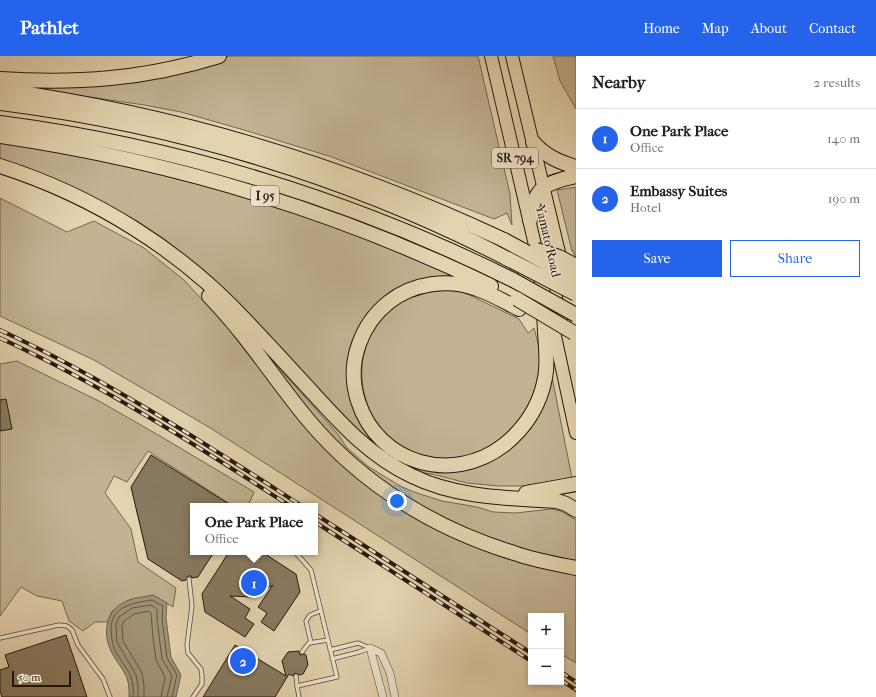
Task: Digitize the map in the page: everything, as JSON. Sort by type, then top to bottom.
[{"type":"highway","points":[[0,79],[62,82],[108,79],[166,70],[219,56]]},
{"type":"highway","points":[[0,90],[100,107],[177,124],[240,140],[303,159],[431,207],[504,240],[576,279]]},
{"type":"highway","points":[[0,103],[63,112],[205,143],[328,181],[396,207],[474,242],[576,294]]},
{"type":"highway","points":[[0,123],[47,130],[134,147],[269,182],[324,200],[451,251],[513,280],[576,315]]},
{"type":"highway","name":"I 95","points":[[0,136],[67,147],[131,160],[214,181],[269,198],[351,226],[404,247],[457,270],[518,304]]},
{"type":"highway","points":[[533,142],[538,148],[557,161],[576,167]]},
{"type":"highway","points":[[0,166],[48,183],[112,215],[160,245],[205,281],[247,321],[344,427],[381,459],[412,477],[436,486],[470,494],[557,501],[576,510]]},
{"type":"highway","points":[[530,220],[533,202],[544,187],[554,181],[576,176]]},
{"type":"highway","points":[[112,215],[138,238],[180,269],[204,291],[237,327],[320,433],[352,464],[382,489],[423,515],[466,537],[515,554],[576,568]]},
{"type":"highway","points":[[504,240],[558,258],[576,266]]},
{"type":"highway","points":[[541,273],[547,356],[546,374],[542,391],[535,407],[527,421],[513,437],[499,448],[481,458],[459,464],[444,466],[423,463],[409,458],[390,447],[377,436],[368,423],[360,406],[355,389],[353,372],[355,355],[361,337],[370,321],[382,308],[397,296],[414,288],[447,284],[464,285],[518,304],[575,332]]},
{"type":"highway","points":[[501,497],[576,484]]},
{"type":"main road","name":"Yamato Road","points":[[491,56],[530,220],[576,433]]},
{"type":"main road","name":"Yamato Road","points":[[512,56],[544,187],[575,332]]},
{"type":"street","points":[[370,648],[383,697]]},
{"type":"street","points":[[370,648],[381,653],[390,673],[395,697]]},
{"type":"lane","points":[[297,686],[337,677],[311,570],[298,555]]},
{"type":"lane","points":[[189,579],[192,606],[186,645],[188,654],[201,670],[202,676],[202,684],[193,697]]},
{"type":"lane","points":[[311,643],[306,620],[310,615],[320,611]]},
{"type":"lane","points":[[0,638],[59,625],[67,626],[72,630],[78,645],[103,679],[110,697]]},
{"type":"lane","points":[[302,652],[309,643],[328,640]]},
{"type":"lane","points":[[330,650],[358,643],[370,648]]},
{"type":"lane","points":[[332,659],[370,648]]},
{"type":"lane","points":[[296,676],[299,697]]},
{"type":"shaded area","points":[[229,56],[478,56],[510,194],[512,225],[507,213],[494,219],[332,157],[244,130],[181,112],[42,90],[43,85],[190,68]]},
{"type":"shaded area","points":[[553,56],[576,56],[576,109],[560,81]]},
{"type":"shaded area","points":[[0,142],[68,153],[180,177],[307,215],[457,275],[455,280],[387,297],[348,381],[403,462],[491,460],[552,377],[572,478],[522,486],[498,486],[467,483],[432,474],[416,472],[371,443],[202,271],[0,160]]},
{"type":"shaded area","points":[[576,187],[576,260],[572,251],[557,190]]},
{"type":"shaded area","points":[[0,198],[67,232],[94,221],[144,248],[184,280],[238,339],[289,407],[313,434],[339,461],[378,494],[415,517],[576,574],[576,663],[564,656],[564,613],[528,613],[528,632],[212,429],[94,360],[0,316]]},
{"type":"shaded area","points":[[448,290],[463,292],[519,319],[528,333],[534,328],[540,352],[542,370],[541,377],[531,402],[522,417],[500,440],[471,456],[449,460],[438,460],[424,457],[396,445],[379,429],[372,419],[366,401],[362,371],[363,356],[367,342],[382,318],[394,307],[407,299],[427,292]]},
{"type":"shaded area","points":[[259,346],[338,434],[347,448],[369,467],[402,487],[442,501],[477,507],[493,512],[516,513],[551,509],[561,511],[576,520],[576,561],[524,550],[450,523],[406,500],[345,450],[314,419]]},
{"type":"shaded area","points":[[17,361],[99,401],[254,492],[249,503],[228,503],[148,451],[127,482],[114,476],[105,493],[131,529],[138,562],[176,588],[173,607],[153,595],[112,611],[107,622],[95,622],[83,631],[69,621],[62,601],[37,596],[21,587],[0,616],[0,364]]},
{"type":"water","points":[[153,595],[167,603],[166,618],[171,657],[181,675],[176,697],[129,697],[127,679],[109,647],[106,631],[110,616],[121,604],[132,599]]},
{"type":"building","points":[[6,399],[12,429],[0,431],[0,400]]},
{"type":"building","points":[[151,455],[227,503],[190,503],[190,555],[212,555],[198,577],[192,578],[191,576],[188,576],[186,580],[182,581],[148,559],[131,487]]},
{"type":"building","points":[[227,555],[267,555],[296,574],[300,592],[274,631],[261,622],[267,613],[258,607],[273,585],[252,597],[230,596],[250,609],[245,618],[254,624],[245,637],[205,612],[202,594]]},
{"type":"building","points":[[66,635],[87,697],[2,697],[0,691],[0,670],[9,667],[5,655]]},
{"type":"building","points":[[235,645],[286,676],[282,661],[288,652],[299,651],[300,655],[305,654],[308,665],[303,674],[299,675],[295,673],[293,676],[289,674],[275,697],[203,697]]},
{"type":"railway","points":[[0,330],[78,369],[154,413],[297,503]]},
{"type":"railway","points":[[0,338],[38,356],[112,396],[184,438],[285,503]]},
{"type":"railway","points":[[318,516],[528,651]]},
{"type":"railway","points":[[318,524],[528,659]]},
{"type":"railway","points":[[564,674],[576,682]]},
{"type":"railway","points":[[564,682],[576,690]]},
{"type":"place","name":"One Park Place","points":[[254,583]]},
{"type":"place","name":"Embassy Suites","points":[[243,661]]}]
